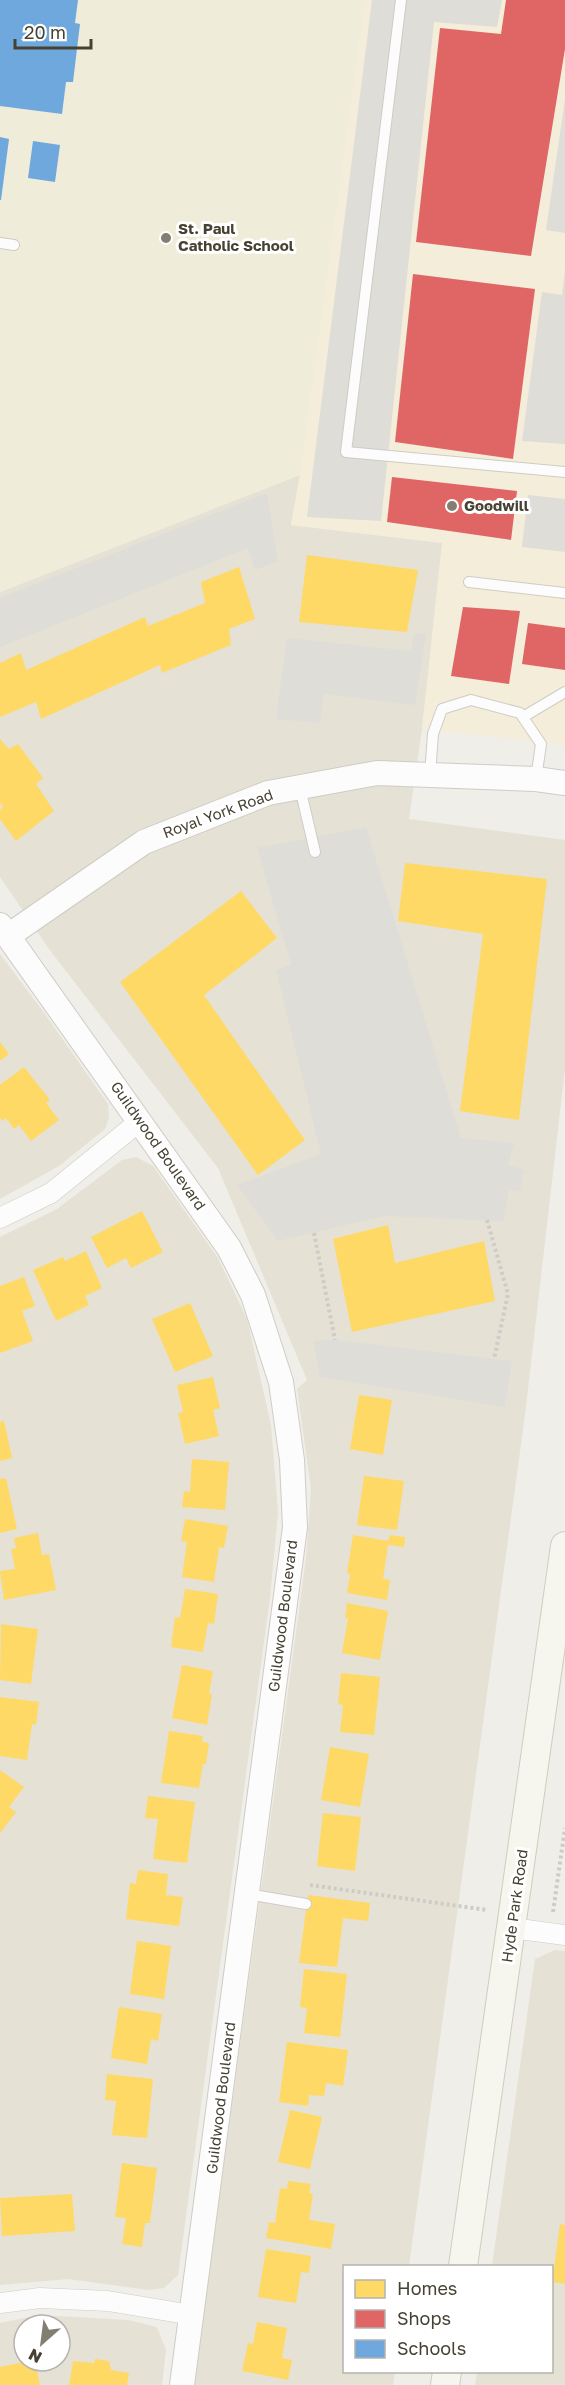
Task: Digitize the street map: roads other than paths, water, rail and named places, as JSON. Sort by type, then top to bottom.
[{"type":"main road","name":"Hyde Park Road","points":[[463,2265],[565,1546]]},
{"type":"street","name":"Royal York Road","points":[[4,931],[144,842],[268,794],[377,773],[536,779],[565,783]]},
{"type":"street","name":"Guildwood Boulevard","points":[[4,931],[229,1248],[253,1295],[281,1382],[292,1460],[295,1527],[182,2385]]},
{"type":"street","points":[[0,1218],[51,1193],[140,1121]]},
{"type":"street","points":[[513,1921],[557,1934]]},
{"type":"street","points":[[0,2303],[40,2298],[108,2301],[192,2315]]},
{"type":"lane","points":[[401,0],[346,452],[565,472]]},
{"type":"lane","points":[[0,243],[14,245]]},
{"type":"lane","points":[[469,582],[565,593]]},
{"type":"lane","points":[[523,717],[565,692]]},
{"type":"lane","points":[[429,776],[433,734],[442,709],[471,700],[520,713],[541,744],[536,779]]},
{"type":"lane","points":[[300,788],[315,852]]},
{"type":"lane","points":[[247,1894],[306,1904]]},
{"type":"place","name":"St. Paul Catholic School","points":[[166,238]]},
{"type":"place","name":"Goodwill","points":[[452,506]]}]
